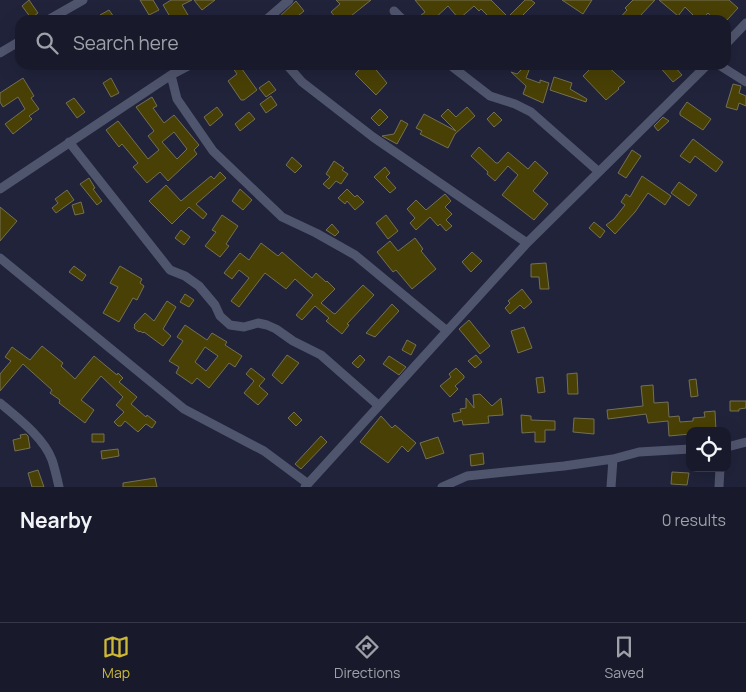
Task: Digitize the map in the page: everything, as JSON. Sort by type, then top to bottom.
[{"type":"street","points":[[57,15],[83,0]]},
{"type":"street","points":[[272,15],[289,0]]},
{"type":"street","points":[[394,11],[398,15]]},
{"type":"street","points":[[731,39],[746,23]]},
{"type":"street","points":[[0,53],[15,44]]},
{"type":"street","points":[[0,189],[180,70]]},
{"type":"street","points":[[291,70],[302,82],[373,137],[527,243]]},
{"type":"street","points":[[456,70],[490,96],[515,104],[530,112],[599,172]]},
{"type":"street","points":[[0,258],[184,409],[264,451],[306,485],[527,243],[701,70]]},
{"type":"street","points":[[727,70],[746,82]]},
{"type":"street","points":[[171,75],[177,99],[213,151],[282,217],[316,233],[355,255],[447,331]]},
{"type":"street","points":[[69,142],[170,270],[185,276],[199,286],[215,305],[220,316],[230,325],[244,327],[258,323],[267,324],[321,355],[378,405]]},
{"type":"street","points":[[0,403],[30,429],[41,443],[52,459],[59,487]]},
{"type":"street","points":[[731,446],[746,442]]},
{"type":"street","points":[[442,487],[467,476],[564,466],[613,459],[638,452],[686,449]]},
{"type":"street","points":[[612,487],[613,459]]},
{"type":"street","points":[[719,487],[720,472]]},
{"type":"building","points":[[29,0],[38,13],[29,15],[22,6]]},
{"type":"building","points":[[140,0],[153,0],[159,10],[149,15]]},
{"type":"building","points":[[171,0],[192,0],[182,5],[188,15],[169,15],[163,5]]},
{"type":"building","points":[[194,0],[215,0],[202,10]]},
{"type":"building","points":[[336,0],[371,0],[352,15],[334,15],[331,12],[340,4]]},
{"type":"building","points":[[415,0],[491,0],[506,15],[487,15],[481,9],[479,11],[474,6],[464,15],[456,15],[448,6],[438,15],[421,15],[425,12]]},
{"type":"building","points":[[525,0],[531,0],[535,3],[523,15],[510,15]]},
{"type":"building","points":[[562,0],[592,0],[583,14]]},
{"type":"building","points":[[633,0],[655,0],[641,15],[622,15],[627,10],[625,8]]},
{"type":"building","points":[[659,0],[729,0],[738,8],[731,16],[710,15],[708,13],[706,15],[693,15],[685,7],[677,15]]},
{"type":"building","points":[[296,1],[304,11],[299,15],[281,15]]},
{"type":"building","points":[[109,10],[112,15],[100,15]]},
{"type":"building","points":[[234,70],[243,70],[257,90],[244,100],[241,100],[228,81],[237,74]]},
{"type":"building","points":[[359,70],[376,70],[387,83],[376,95],[355,74]]},
{"type":"building","points":[[521,70],[529,70],[526,78],[540,83],[540,80],[549,83],[543,103],[523,94],[526,86],[511,72],[517,74]]},
{"type":"building","points":[[589,70],[612,70],[625,82],[606,100],[583,76]]},
{"type":"building","points":[[662,70],[678,70],[682,75],[673,82]]},
{"type":"building","points":[[554,77],[572,83],[570,89],[587,99],[586,102],[550,90]]},
{"type":"building","points":[[23,78],[34,96],[31,98],[39,109],[29,116],[32,119],[13,134],[5,124],[25,109],[18,97],[3,107],[0,102],[0,93]]},
{"type":"building","points":[[111,78],[119,93],[111,97],[103,83]]},
{"type":"building","points":[[269,81],[276,90],[266,97],[259,88]]},
{"type":"building","points":[[733,84],[741,86],[739,93],[746,96],[746,106],[739,103],[737,110],[726,107]]},
{"type":"building","points":[[271,96],[277,105],[266,113],[260,104]]},
{"type":"building","points":[[152,97],[157,106],[153,108],[164,123],[174,115],[199,145],[194,150],[197,154],[168,181],[160,172],[147,183],[133,167],[138,163],[122,144],[119,147],[106,130],[118,121],[148,159],[159,150],[148,136],[154,131],[136,107]],"holes":[[[174,132],[187,149],[177,159],[162,142]]]},
{"type":"building","points":[[74,98],[85,112],[77,118],[66,103]]},
{"type":"building","points":[[687,102],[711,119],[703,130],[680,115]]},
{"type":"building","points":[[217,107],[223,115],[210,126],[204,117]]},
{"type":"building","points":[[467,107],[475,116],[455,134],[448,148],[420,134],[422,131],[416,128],[424,114],[456,131],[441,116],[448,109],[456,117]]},
{"type":"building","points":[[380,109],[388,117],[379,126],[371,118]]},
{"type":"building","points":[[249,112],[255,119],[240,131],[235,124]]},
{"type":"building","points":[[494,112],[502,120],[494,127],[487,119]]},
{"type":"building","points":[[663,117],[669,121],[658,131],[654,126]]},
{"type":"building","points":[[401,120],[408,124],[397,144],[382,136],[394,134]]},
{"type":"building","points":[[693,139],[723,162],[716,172],[695,156],[690,163],[680,156]]},
{"type":"building","points":[[479,147],[496,163],[508,152],[528,169],[535,161],[548,173],[533,191],[548,204],[534,220],[502,195],[518,175],[508,166],[495,181],[471,156]]},
{"type":"building","points":[[632,150],[641,156],[626,178],[618,173]]},
{"type":"building","points":[[292,157],[302,166],[295,173],[286,165]]},
{"type":"building","points":[[334,161],[344,168],[342,170],[348,174],[341,184],[336,181],[329,189],[323,184],[330,177],[326,174]]},
{"type":"building","points":[[385,167],[390,173],[386,177],[396,188],[390,193],[374,177]]},
{"type":"building","points":[[220,172],[226,178],[196,204],[207,214],[203,219],[189,207],[172,224],[149,201],[166,185],[181,201],[211,176],[214,179]]},
{"type":"building","points":[[642,176],[671,196],[665,205],[648,193],[635,212],[615,234],[606,225],[614,219],[625,205],[621,202],[626,194],[630,197]]},
{"type":"building","points":[[89,178],[95,188],[93,189],[102,201],[97,205],[80,184]]},
{"type":"building","points":[[679,182],[697,195],[689,206],[671,193]]},
{"type":"building","points":[[240,189],[252,200],[243,210],[232,201]]},
{"type":"building","points":[[347,189],[364,202],[355,210],[347,201],[345,204],[338,198]]},
{"type":"building","points":[[67,190],[74,200],[56,213],[52,208],[58,203],[55,199]]},
{"type":"building","points":[[445,194],[451,201],[445,207],[452,214],[446,220],[452,226],[446,231],[440,224],[438,226],[430,217],[416,230],[410,223],[415,218],[407,209],[416,200],[426,210]]},
{"type":"building","points":[[81,202],[84,213],[75,215],[72,205]]},
{"type":"building","points":[[0,207],[17,221],[0,241]]},
{"type":"building","points":[[222,215],[238,226],[226,244],[229,246],[220,257],[205,246],[216,232],[212,230]]},
{"type":"building","points":[[386,215],[398,231],[388,239],[376,223]]},
{"type":"building","points":[[594,222],[605,231],[600,238],[589,228]]},
{"type":"building","points":[[332,224],[339,232],[335,236],[326,230]]},
{"type":"building","points":[[181,230],[190,237],[184,245],[175,238]]},
{"type":"building","points":[[415,238],[423,249],[421,251],[436,269],[412,289],[396,270],[393,272],[377,252],[390,241],[398,251]]},
{"type":"building","points":[[261,243],[278,256],[282,252],[312,278],[316,273],[327,281],[335,289],[321,303],[335,314],[363,285],[374,295],[347,324],[349,325],[342,334],[326,321],[329,318],[315,306],[302,320],[296,315],[313,295],[295,279],[286,289],[265,273],[239,307],[231,301],[249,278],[239,270],[232,279],[224,273],[240,253],[249,260]]},
{"type":"building","points":[[472,252],[482,261],[471,272],[462,262]]},
{"type":"building","points":[[546,263],[549,289],[540,289],[539,277],[531,277],[531,264]]},
{"type":"building","points":[[74,266],[86,275],[82,281],[69,272]]},
{"type":"building","points":[[120,266],[142,279],[140,283],[144,286],[137,300],[133,298],[119,322],[103,313],[118,287],[110,283]]},
{"type":"building","points":[[522,289],[532,302],[524,309],[520,305],[510,314],[505,308],[510,303],[508,301]]},
{"type":"building","points":[[185,294],[194,300],[189,307],[180,302]]},
{"type":"building","points":[[167,301],[176,307],[163,329],[171,336],[163,346],[144,332],[139,332],[134,328],[134,325],[145,313],[154,321]]},
{"type":"building","points":[[392,304],[399,311],[375,337],[366,333]]},
{"type":"building","points":[[469,320],[490,346],[480,354],[459,329]]},
{"type":"building","points":[[185,325],[207,340],[212,333],[227,342],[225,345],[242,356],[235,367],[229,363],[209,388],[197,378],[192,384],[176,373],[179,367],[169,361],[183,341],[177,337]],"holes":[[[205,347],[218,356],[206,371],[195,362]]]},
{"type":"building","points":[[524,327],[532,348],[518,353],[511,331]]},
{"type":"building","points":[[407,340],[416,345],[411,355],[402,350]]},
{"type":"building","points":[[42,346],[63,363],[61,366],[75,379],[94,356],[117,375],[118,373],[123,378],[119,382],[137,397],[131,404],[146,417],[147,415],[156,422],[152,428],[146,424],[138,432],[125,421],[121,426],[114,422],[124,412],[116,405],[123,397],[101,376],[81,400],[94,410],[85,423],[59,403],[60,400],[50,393],[52,390],[23,364],[0,391],[0,374],[11,361],[5,357],[12,347],[30,360]]},
{"type":"building","points":[[287,355],[299,363],[282,384],[272,375]]},
{"type":"building","points":[[360,355],[365,360],[358,368],[352,363]]},
{"type":"building","points":[[476,355],[482,362],[475,368],[468,361]]},
{"type":"building","points":[[389,356],[406,367],[399,375],[383,364]]},
{"type":"building","points":[[251,368],[265,379],[259,386],[268,394],[258,405],[244,393],[254,381],[246,374]]},
{"type":"building","points":[[456,368],[464,378],[455,386],[458,389],[450,397],[440,386],[451,377],[449,374]]},
{"type":"building","points":[[577,373],[578,394],[568,394],[567,374]]},
{"type":"building","points":[[543,377],[545,392],[538,393],[536,378]]},
{"type":"building","points":[[696,379],[698,396],[691,397],[689,380]]},
{"type":"building","points":[[653,385],[654,403],[668,402],[669,417],[679,416],[680,422],[693,421],[693,418],[705,417],[704,412],[715,411],[716,427],[686,427],[686,434],[669,436],[668,421],[648,423],[646,414],[608,419],[607,410],[643,406],[641,386]]},
{"type":"building","points":[[480,394],[492,406],[501,398],[503,415],[488,416],[489,423],[463,425],[462,420],[454,422],[452,414],[461,412],[460,409],[466,408],[466,398],[474,408],[473,395]]},
{"type":"building","points":[[730,401],[746,401],[746,408],[739,409],[739,411],[730,411]]},
{"type":"building","points":[[294,412],[302,420],[296,426],[288,418]]},
{"type":"building","points":[[521,415],[531,416],[531,420],[555,421],[555,430],[545,430],[545,442],[535,442],[535,432],[522,433]]},
{"type":"building","points":[[381,416],[392,428],[395,425],[416,443],[408,452],[402,446],[388,463],[360,442]]},
{"type":"building","points":[[574,418],[594,419],[594,434],[573,432]]},
{"type":"building","points":[[26,434],[30,448],[15,451],[13,440],[21,438],[20,435]]},
{"type":"building","points":[[92,434],[104,434],[104,442],[92,442]]},
{"type":"building","points":[[321,436],[327,442],[301,469],[295,464]]},
{"type":"building","points":[[438,437],[444,453],[426,459],[420,443]]},
{"type":"building","points":[[118,449],[119,456],[102,459],[101,451]]},
{"type":"building","points":[[483,453],[484,464],[471,466],[470,455]]},
{"type":"building","points":[[38,470],[44,487],[32,487],[28,473]]},
{"type":"building","points":[[672,472],[689,473],[687,485],[671,484]]},
{"type":"building","points":[[155,478],[157,487],[123,487],[123,483]]}]
